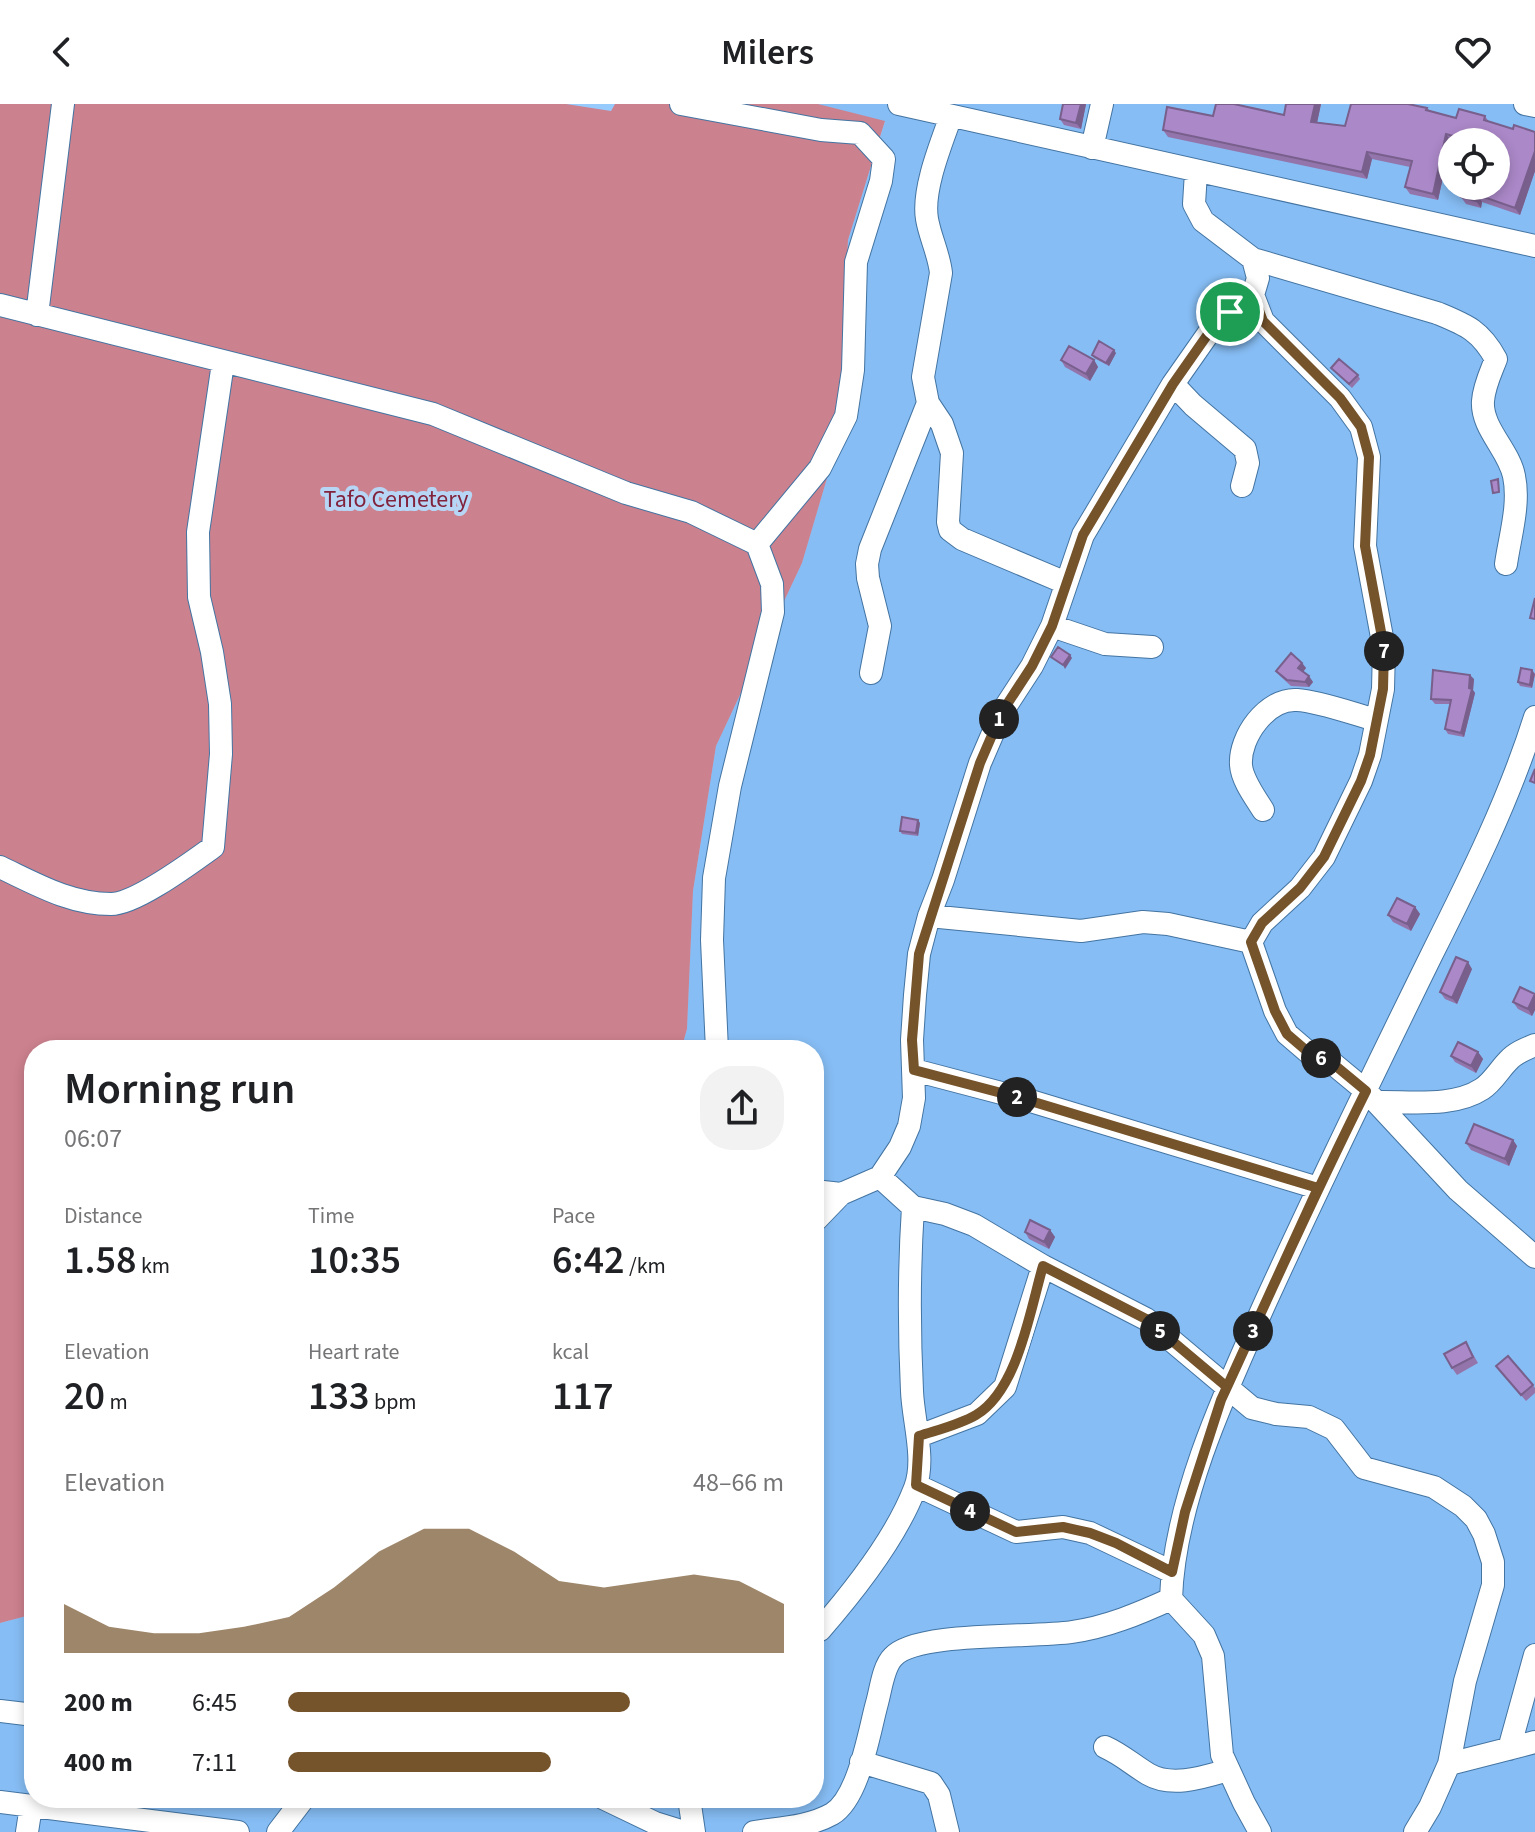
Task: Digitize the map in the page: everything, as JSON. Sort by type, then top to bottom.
[{"type":"street","points":[[37,315],[63,104]]},
{"type":"street","points":[[681,104],[821,130],[860,133],[884,159],[881,181],[856,262],[853,370],[846,416],[820,468],[757,544]]},
{"type":"street","points":[[899,104],[1535,246]]},
{"type":"street","points":[[1092,148],[1102,104]]},
{"type":"street","points":[[1525,104],[1535,106]]},
{"type":"street","points":[[951,116],[929,190],[926,216],[940,259],[941,273],[924,366],[924,389],[928,403],[942,424],[952,453],[948,522],[950,530],[962,539],[1066,583]]},
{"type":"street","points":[[1196,172],[1194,204],[1203,221],[1253,259],[1437,313],[1462,323],[1485,339],[1496,359],[1482,404],[1489,426],[1504,449],[1514,475],[1516,502],[1506,564]]},
{"type":"street","points":[[824,1212],[841,1194],[880,1177],[900,1147],[909,1126],[914,1098],[912,1040],[918,968],[929,916],[980,763],[1002,712],[1032,666],[1052,626],[1083,535],[1173,384],[1208,334],[1253,295],[1258,278],[1253,259]]},
{"type":"street","points":[[1253,295],[1263,321],[1340,398],[1361,427],[1369,457],[1365,546],[1384,648],[1383,689],[1370,755],[1361,781],[1324,857],[1300,888],[1262,923],[1251,942],[1275,1011],[1287,1034],[1308,1052],[1331,1062],[1371,1097],[1458,1190],[1535,1257]]},
{"type":"street","points":[[0,305],[433,414],[626,493],[691,512],[757,544],[772,584],[773,612],[730,786],[714,878],[712,940],[717,1040]]},
{"type":"street","points":[[0,867],[65,898],[114,905],[161,884],[213,847],[221,754],[220,704],[199,597],[198,532],[223,363]]},
{"type":"street","points":[[1173,384],[1245,449],[1248,463],[1242,486]]},
{"type":"street","points":[[871,673],[880,626],[867,564],[870,549],[928,403]]},
{"type":"street","points":[[1052,626],[1105,644],[1152,647]]},
{"type":"street","points":[[1263,810],[1240,767],[1249,734],[1264,714],[1280,702],[1297,700],[1376,720]]},
{"type":"street","points":[[1260,1832],[1222,1755],[1213,1656],[1204,1635],[1171,1599],[1172,1572],[1185,1512],[1227,1387],[1318,1188],[1371,1097],[1504,802],[1535,717]]},
{"type":"street","points":[[929,916],[1081,931],[1156,923],[1251,942]]},
{"type":"street","points":[[1371,1097],[1441,1101],[1465,1097],[1483,1089],[1507,1061],[1535,1045]]},
{"type":"street","points":[[914,1070],[1024,1099],[1318,1188]]},
{"type":"street","points":[[880,1177],[913,1207],[974,1225],[1043,1266],[1146,1319],[1252,1408],[1309,1417],[1334,1429],[1364,1468],[1434,1487],[1463,1506],[1476,1519],[1493,1562],[1493,1585],[1459,1703],[1449,1764],[1415,1832]]},
{"type":"street","points":[[824,1192],[841,1194]]},
{"type":"street","points":[[824,1625],[852,1591],[896,1525],[916,1485],[919,1436],[912,1394],[909,1268],[913,1207]]},
{"type":"street","points":[[919,1436],[977,1414],[1005,1387],[1043,1266]]},
{"type":"street","points":[[916,1485],[1016,1532],[1063,1527],[1090,1533],[1172,1572]]},
{"type":"street","points":[[754,1832],[805,1824],[832,1814],[846,1802],[861,1762],[884,1675],[892,1657],[909,1646],[934,1640],[1073,1632],[1121,1621],[1171,1599]]},
{"type":"street","points":[[1509,1749],[1535,1655]]},
{"type":"street","points":[[0,1711],[24,1714]]},
{"type":"street","points":[[1449,1764],[1535,1742]]},
{"type":"street","points":[[1105,1747],[1123,1755],[1158,1779],[1203,1777],[1228,1770]]},
{"type":"street","points":[[861,1762],[931,1783],[939,1795],[948,1832]]},
{"type":"street","points":[[0,1802],[24,1805]]},
{"type":"street","points":[[27,1832],[31,1808]]},
{"type":"street","points":[[47,1808],[238,1832]]},
{"type":"street","points":[[278,1832],[295,1808]]},
{"type":"street","points":[[624,1808],[684,1832]]},
{"type":"street","points":[[690,1808],[694,1832]]},
{"type":"shaded area","points":[[818,104],[1535,104],[1535,1832],[0,1832],[0,1623],[24,1617],[24,1808],[824,1808],[824,1040],[684,1040],[687,1029],[693,891],[716,746],[802,563],[838,441],[848,240],[885,122]]},
{"type":"green space","name":"Tafo Cemetery","points":[[0,104],[566,104],[611,111],[615,104],[818,104],[885,121],[848,240],[838,441],[802,563],[716,746],[693,891],[687,1029],[684,1040],[24,1040],[24,1617],[0,1623]]},
{"type":"building","points":[[1063,104],[1081,104],[1076,123],[1060,119]]},
{"type":"building","points":[[1216,104],[1234,104],[1284,115],[1286,104],[1315,104],[1311,122],[1345,126],[1351,104],[1408,104],[1456,118],[1459,109],[1485,116],[1484,120],[1510,128],[1438,128],[1438,171],[1433,194],[1405,187],[1412,161],[1367,152],[1362,172],[1163,130],[1167,107],[1213,116]]},
{"type":"building","points":[[1514,125],[1535,132],[1535,151],[1515,208],[1492,200],[1510,200],[1510,128],[1513,129]]},
{"type":"building","points":[[1099,341],[1114,350],[1106,363],[1092,355]]},
{"type":"building","points":[[1069,346],[1094,360],[1086,374],[1061,360]]},
{"type":"building","points":[[1339,359],[1358,375],[1349,384],[1331,368]]},
{"type":"building","points":[[1498,479],[1499,492],[1493,493],[1491,481]]},
{"type":"building","points":[[1535,598],[1535,619],[1530,618]]},
{"type":"building","points":[[1058,647],[1070,655],[1063,665],[1051,657]]},
{"type":"building","points":[[1291,653],[1302,663],[1298,668],[1309,676],[1305,682],[1287,680],[1276,671]]},
{"type":"building","points":[[1521,668],[1532,670],[1530,685],[1518,682]]},
{"type":"building","points":[[1433,670],[1470,675],[1469,688],[1472,689],[1461,733],[1445,729],[1451,700],[1431,699]]},
{"type":"building","points":[[902,817],[918,820],[916,833],[900,831]]},
{"type":"building","points":[[1397,898],[1415,907],[1407,924],[1388,915]]},
{"type":"building","points":[[1456,957],[1468,962],[1452,998],[1440,992]]},
{"type":"building","points":[[1520,987],[1535,994],[1528,1009],[1513,1002]]},
{"type":"building","points":[[1458,1042],[1478,1052],[1471,1066],[1451,1056]]},
{"type":"building","points":[[1474,1124],[1513,1140],[1505,1159],[1466,1143]]},
{"type":"building","points":[[1030,1220],[1050,1230],[1044,1242],[1025,1232]]},
{"type":"building","points":[[1466,1342],[1473,1357],[1452,1368],[1444,1354]]},
{"type":"building","points":[[1508,1356],[1533,1385],[1521,1395],[1496,1366]]},
{"type":"route","points":[[1230,312],[1208,334],[1173,384],[1083,535],[1052,626],[1032,666],[1002,712],[965,804],[929,916],[919,954],[912,1040],[914,1070],[1024,1099],[1318,1188],[1227,1387],[1221,1400],[1185,1512],[1172,1572],[1090,1533],[1063,1527],[1016,1532],[916,1485],[919,1436],[977,1414],[1005,1387],[1043,1266],[1146,1319],[1227,1387],[1366,1091],[1331,1062],[1308,1052],[1287,1034],[1275,1011],[1251,942],[1262,923],[1300,888],[1324,857],[1361,781],[1370,755],[1383,689],[1384,648],[1365,546],[1369,457],[1361,427],[1340,398],[1263,321],[1253,295],[1230,312]]}]
